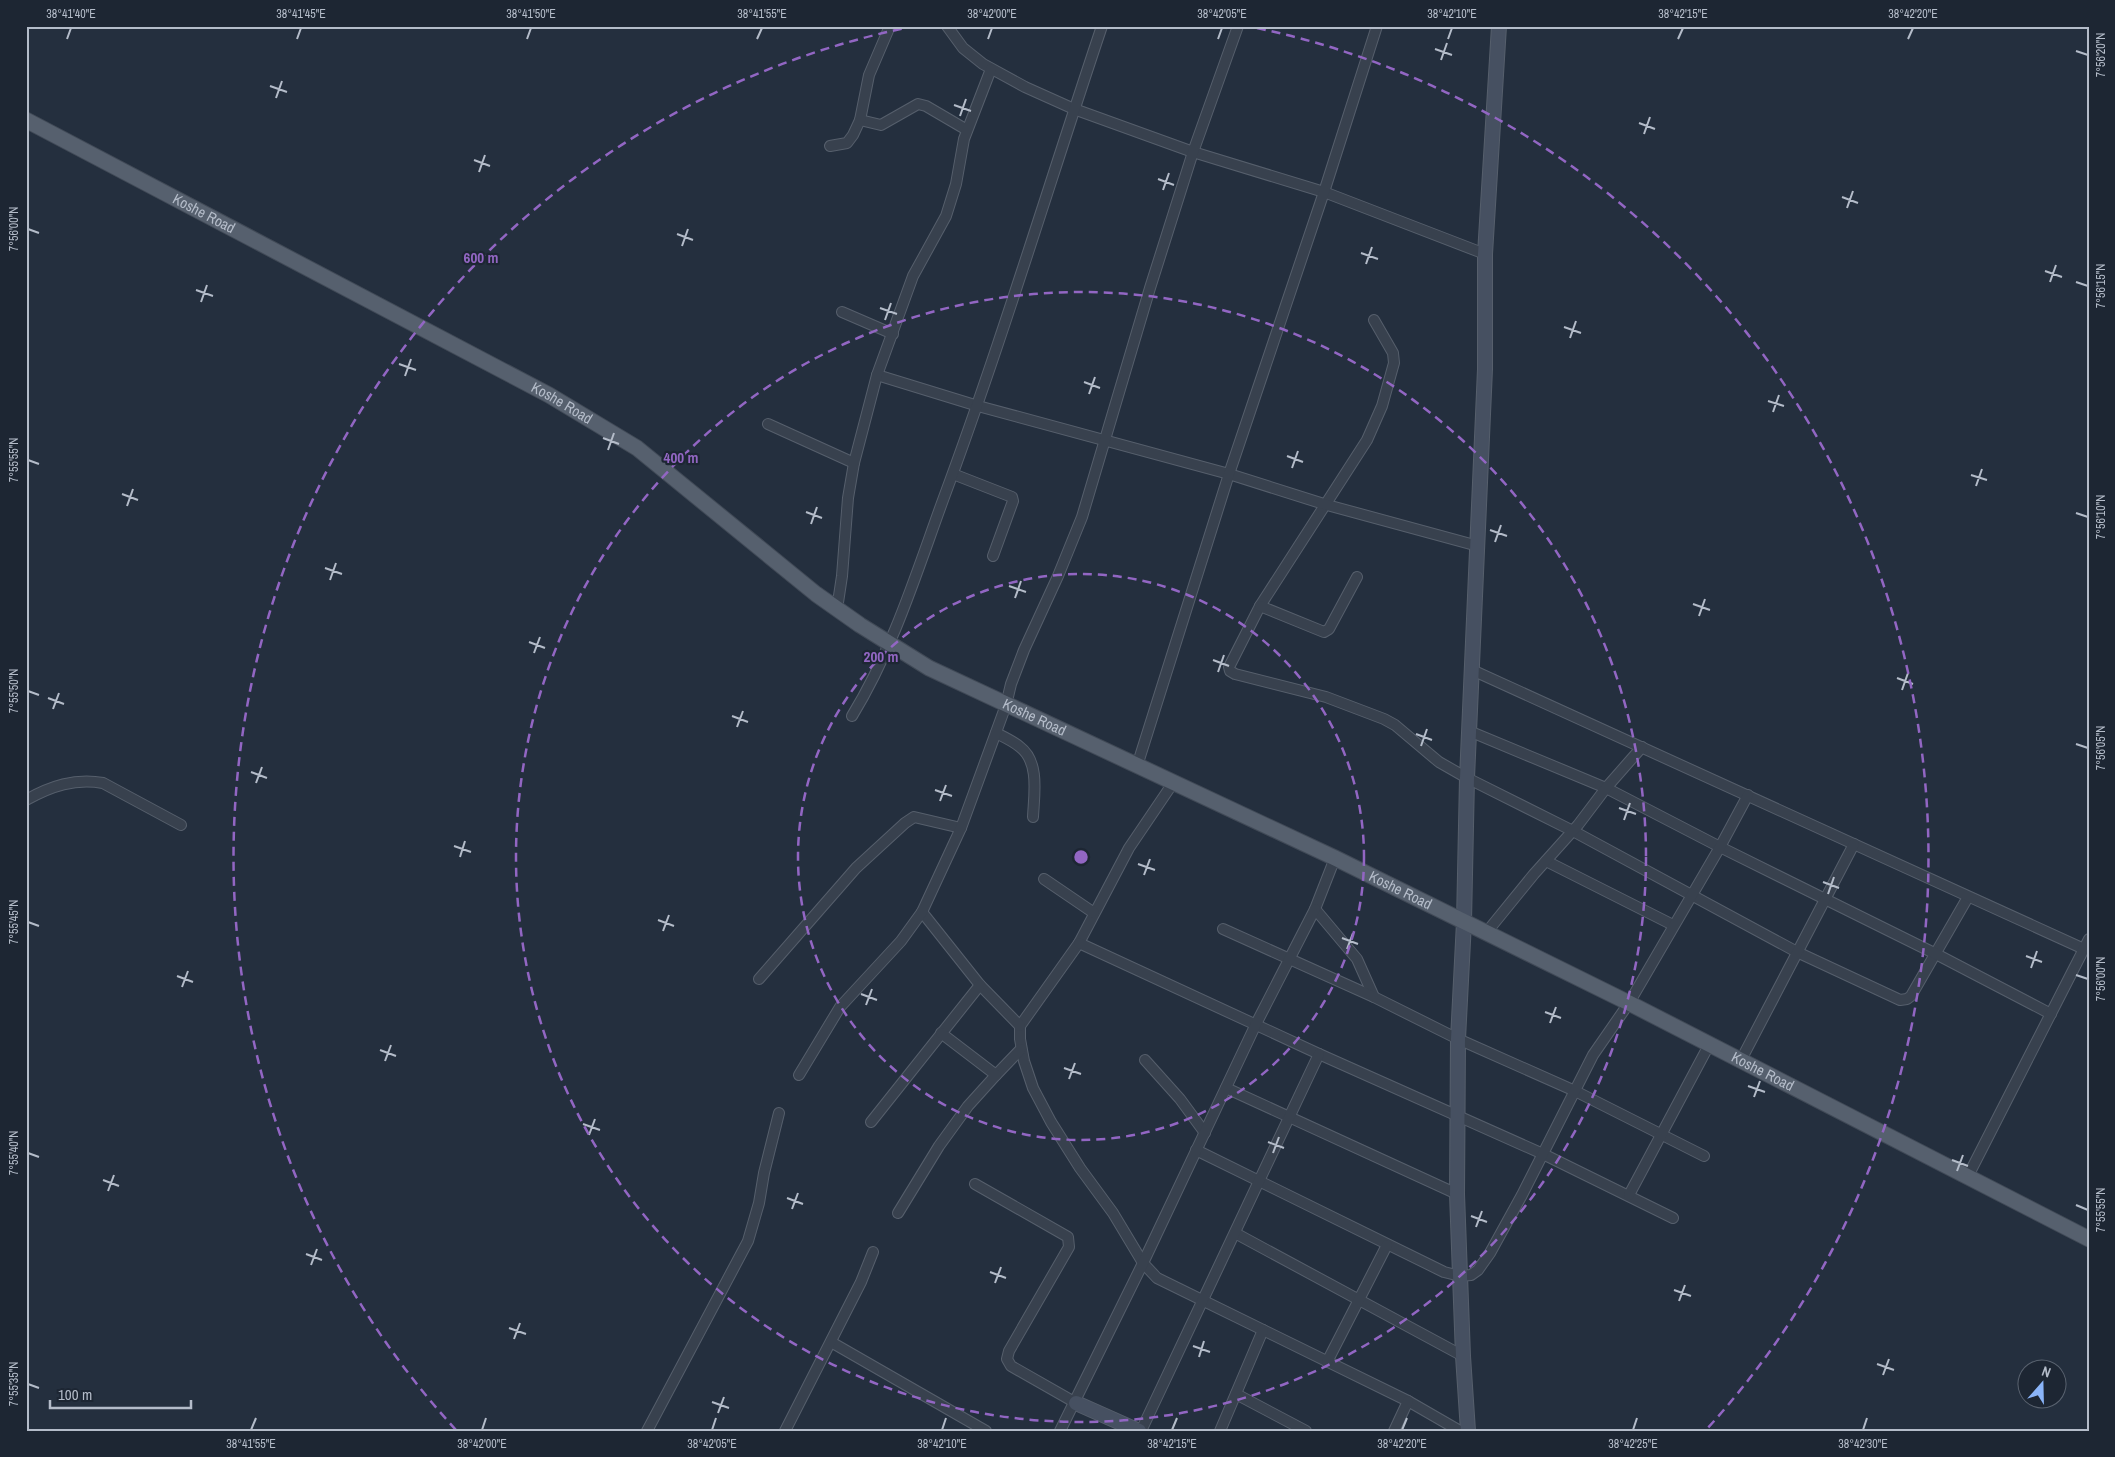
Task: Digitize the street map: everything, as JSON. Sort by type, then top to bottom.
[{"type":"main road","name":"Koshe Road","points":[[26,120],[590,418],[648,457],[762,552],[837,610],[929,668],[1335,858],[1629,1003],[2089,1239]]},
{"type":"street","points":[[830,146],[847,143],[851,140],[860,120],[869,75],[890,26]]},
{"type":"street","points":[[948,26],[963,48],[991,68],[1074,109],[1193,152],[1324,192],[1485,254]]},
{"type":"street","points":[[852,716],[867,693],[890,645],[978,406],[1102,26]]},
{"type":"street","points":[[799,1075],[814,1047],[840,1007],[901,941],[922,912],[961,828],[1024,650],[1082,518],[1104,440],[1193,152],[1238,26]]},
{"type":"street","points":[[1137,766],[1229,474],[1324,192],[1377,26]]},
{"type":"street","points":[[1468,1431],[1462,1356],[1457,1194],[1458,1039],[1464,922],[1467,778],[1485,369],[1485,254],[1499,26]]},
{"type":"street","points":[[837,610],[842,576],[848,498],[854,463],[878,375],[913,276],[946,216],[956,184],[967,130],[991,68]]},
{"type":"street","points":[[860,120],[881,125],[918,104],[926,106],[967,130]]},
{"type":"street","points":[[842,312],[893,334]]},
{"type":"street","points":[[1374,320],[1393,353],[1394,363],[1375,425],[1327,505],[1260,606],[1229,666],[1230,671],[1235,674],[1326,698],[1384,719],[1395,725],[1439,762],[1467,778],[1573,831],[1797,952],[1900,1000],[1907,1000],[1911,996],[1968,897]]},
{"type":"street","points":[[878,375],[978,406],[1229,474],[1327,505],[1478,546]]},
{"type":"street","points":[[768,424],[854,463]]},
{"type":"street","points":[[953,474],[1012,497],[1013,501],[993,556]]},
{"type":"street","points":[[1260,606],[1319,632],[1324,632],[1329,629],[1357,577]]},
{"type":"street","points":[[1472,670],[1968,897],[2086,944],[1967,1178]]},
{"type":"street","points":[[1469,731],[1606,788],[1720,847],[1826,898],[2050,1014]]},
{"type":"street","points":[[996,733],[1021,747],[1028,756],[1033,769],[1035,783],[1033,817]]},
{"type":"street","points":[[1486,933],[1642,747]]},
{"type":"street","points":[[26,800],[65,783],[90,781],[103,783],[181,824]]},
{"type":"street","points":[[1173,783],[1129,848],[1079,943],[1020,1026],[1021,1050],[1034,1088],[1051,1122],[1080,1168],[1113,1213],[1143,1263],[1157,1278],[1408,1401],[1460,1431]]},
{"type":"street","points":[[1196,1150],[1444,1272],[1460,1276],[1472,1275],[1490,1253],[1593,1055],[1629,1003],[1720,847],[1748,795]]},
{"type":"street","points":[[758,979],[856,868],[905,823],[914,817],[961,828]]},
{"type":"street","points":[[1741,1060],[1854,844]]},
{"type":"street","points":[[1060,1431],[1076,1403],[1256,1024],[1315,909],[1335,858]]},
{"type":"street","points":[[1546,861],[1673,925]]},
{"type":"street","points":[[1044,879],[1094,913]]},
{"type":"street","points":[[1315,909],[1357,959],[1374,997]]},
{"type":"street","points":[[922,912],[980,985],[1020,1026]]},
{"type":"street","points":[[1223,929],[1374,997],[1458,1039],[1575,1091],[1704,1156]]},
{"type":"street","points":[[1079,943],[1457,1117],[1543,1154],[1673,1218]]},
{"type":"street","points":[[871,1122],[980,985]]},
{"type":"street","points":[[941,1033],[996,1075]]},
{"type":"street","points":[[1629,1195],[1710,1045]]},
{"type":"street","points":[[898,1213],[939,1146],[968,1106],[1021,1050]]},
{"type":"street","points":[[976,1184],[1068,1237],[1069,1247],[1009,1351],[1007,1359],[1011,1366],[1076,1403],[1140,1431],[1320,1054]]},
{"type":"street","points":[[1145,1060],[1180,1098],[1205,1133]]},
{"type":"street","points":[[1226,1088],[1291,1116],[1457,1194]]},
{"type":"street","points":[[647,1431],[748,1241],[759,1203],[764,1173],[779,1114]]},
{"type":"street","points":[[1235,1233],[1462,1356]]},
{"type":"street","points":[[1327,1362],[1387,1245]]},
{"type":"street","points":[[785,1431],[861,1282],[873,1252]]},
{"type":"street","points":[[1220,1431],[1263,1330]]},
{"type":"street","points":[[830,1342],[986,1431]]},
{"type":"street","points":[[1236,1394],[1306,1431]]},
{"type":"street","points":[[1394,1431],[1408,1401]]}]
